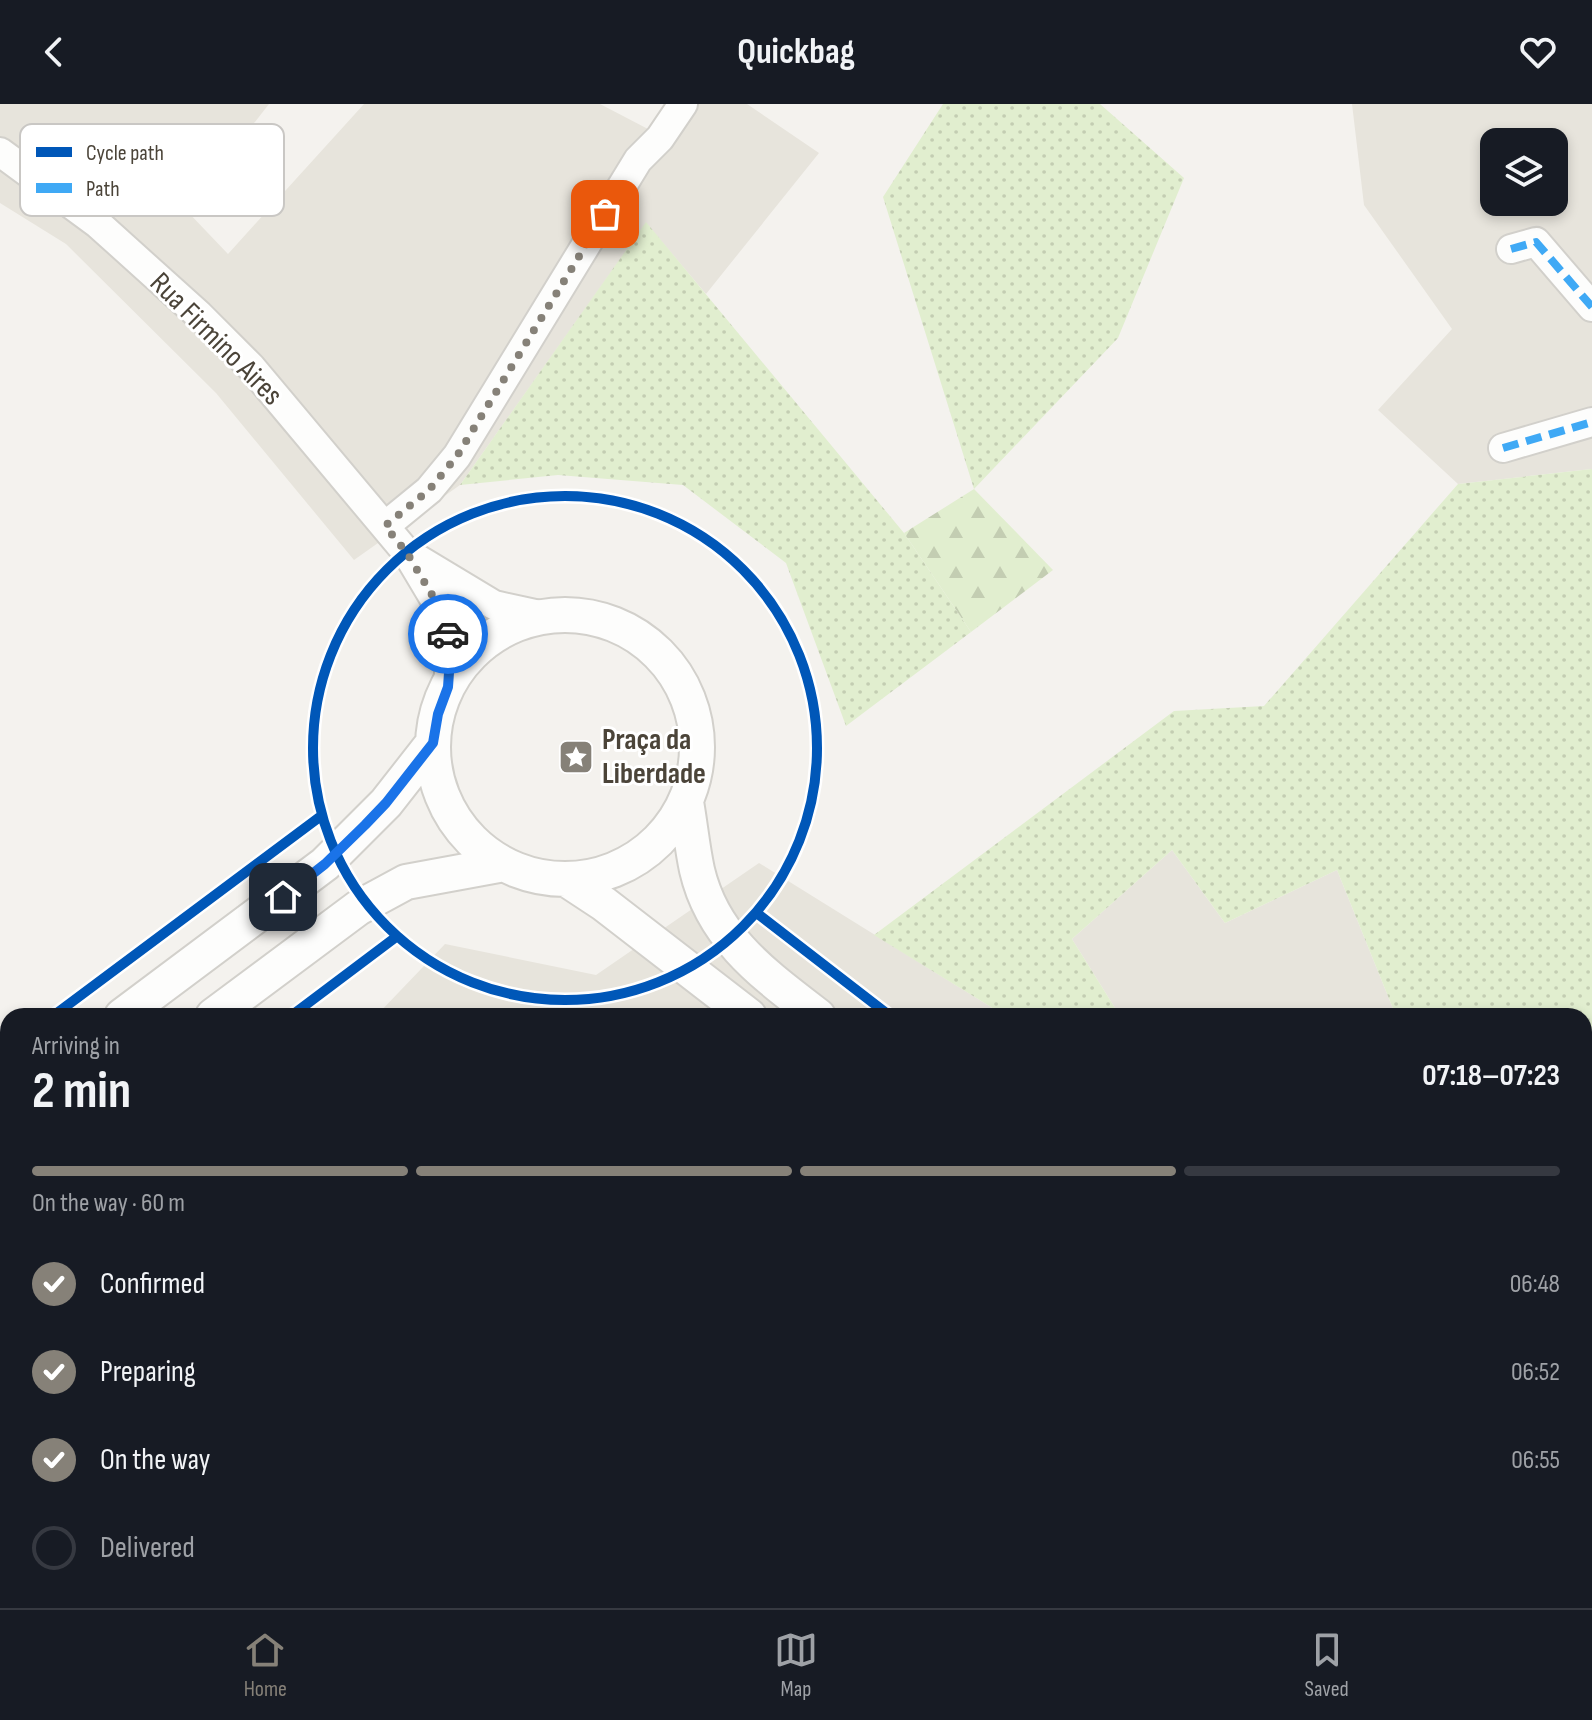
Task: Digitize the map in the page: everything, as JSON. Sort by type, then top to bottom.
[{"type":"street","points":[[385,526],[429,490],[457,456],[638,160],[660,138],[683,104]]},
{"type":"street","name":"Rua Firmino Aires","points":[[0,152],[20,167]]},
{"type":"street","name":"Rua Firmino Aires","points":[[87,216],[199,315],[251,367],[407,553]]},
{"type":"street","points":[[1511,249],[1536,242],[1592,307]]},
{"type":"street","points":[[1503,448],[1592,422]]},
{"type":"street","points":[[407,553],[494,605],[544,616],[585,615],[624,628],[658,651],[682,684],[696,722],[697,763],[686,802],[666,833],[637,858],[604,873],[566,879],[534,875],[504,864],[473,842],[451,813],[437,779],[433,743],[438,714],[448,687],[472,653],[505,629],[544,616]]},
{"type":"street","points":[[407,553],[441,610],[451,644],[448,687]]},
{"type":"street","points":[[133,1008],[325,864],[386,803],[433,743]]},
{"type":"street","points":[[686,802],[698,872],[713,914],[738,950],[808,1008]]},
{"type":"street","points":[[224,1008],[358,908],[406,882],[504,864]]},
{"type":"street","points":[[566,879],[604,904],[739,1008]]},
{"type":"shaded area","points":[[0,104],[269,104],[253,124],[20,124],[20,215],[0,203]]},
{"type":"shaded area","points":[[364,104],[600,104],[648,129],[690,104],[747,104],[819,153],[706,294],[646,223],[460,485],[354,560],[216,393],[66,244],[21,216],[192,216],[228,254],[262,216],[284,216],[284,192]]},
{"type":"shaded area","points":[[1352,104],[1592,104],[1592,469],[1458,484],[1378,410],[1452,329],[1364,205]]},
{"type":"shaded area","points":[[1172,850],[1225,923],[1337,870],[1393,1008],[1115,1008],[1072,939]]},
{"type":"shaded area","points":[[759,863],[992,1008],[384,1008],[445,944],[596,975]]},
{"type":"green space","points":[[943,104],[1100,104],[1184,178],[1118,338],[974,489],[883,197]]},
{"type":"green space","points":[[646,222],[904,533],[971,632],[846,726],[786,563],[683,485],[558,475],[460,485]]},
{"type":"green space","points":[[1592,469],[1592,1008],[1393,1008],[1337,870],[1225,923],[1172,850],[1072,939],[1115,1008],[992,1008],[874,935],[1174,711],[1264,706],[1458,484]]},
{"type":"green space","points":[[974,489],[1053,570],[971,632],[904,533]]},
{"type":"marked path","points":[[1511,249],[1536,242],[1592,307]]},
{"type":"marked path","points":[[1503,448],[1592,422]]},
{"type":"cycle path","points":[[565,496],[614,501],[661,515],[705,539],[743,570],[774,608],[798,652],[812,699],[817,748],[812,797],[798,844],[774,888],[743,926],[705,957],[661,981],[614,995],[565,1000],[516,995],[469,981],[425,957],[387,926],[356,888],[332,844],[318,797],[313,748],[318,699],[332,652],[356,608],[387,570],[425,539],[469,515],[516,501],[565,496]]},
{"type":"cycle path","points":[[64,1008],[321,816]]},
{"type":"cycle path","points":[[758,914],[880,1008]]},
{"type":"cycle path","points":[[302,1008],[396,937]]},
{"type":"way so far","points":[[448,634],[441,610],[407,553],[385,526],[429,490],[457,456],[605,214]]},
{"type":"place","name":"Praça da Liberdade","points":[[576,757]]},
{"type":"route","points":[[283,897],[325,864],[365,825],[433,743],[438,714],[448,687],[451,644],[448,634]]}]
